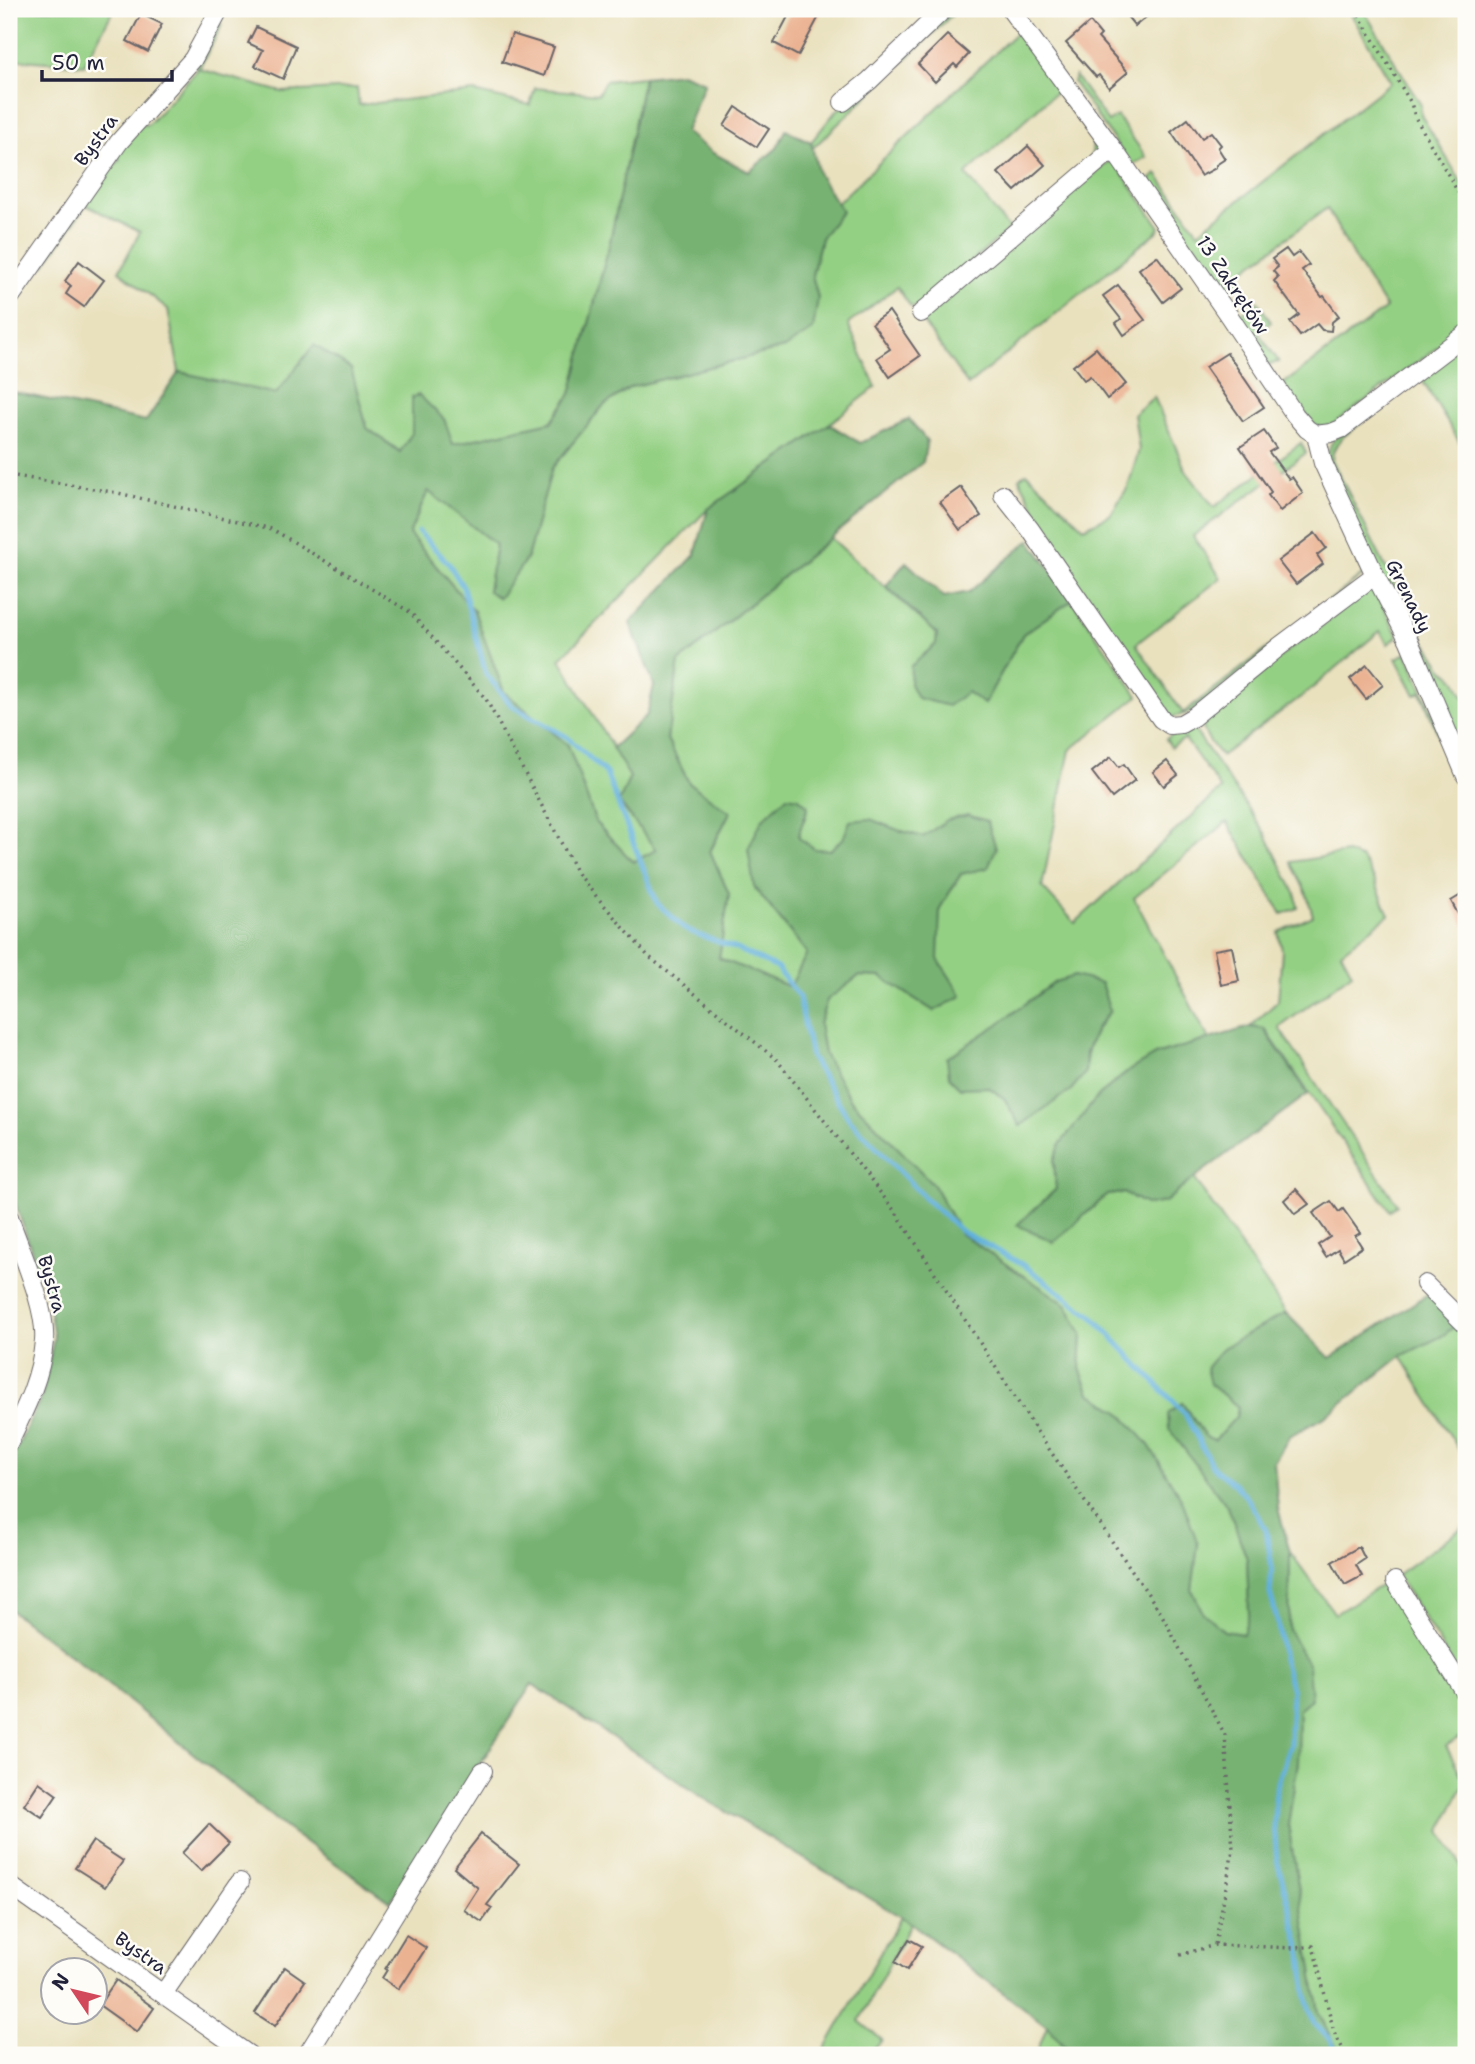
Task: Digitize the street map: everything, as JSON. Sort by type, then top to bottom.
[{"type":"street","name":"Bystra","points":[[9,298],[125,134],[193,59],[220,9]]},
{"type":"street","points":[[843,102],[869,81],[944,9]]},
{"type":"street","name":"13 Zakrętów","points":[[1010,9],[1229,316],[1294,415],[1316,435]]},
{"type":"street","points":[[920,313],[1112,149]]},
{"type":"street","points":[[1316,435],[1341,429],[1466,334]]},
{"type":"street","name":"Grenady","points":[[1316,435],[1322,463],[1409,641],[1466,776]]},
{"type":"street","points":[[1003,495],[1030,529],[1161,719],[1170,725],[1181,724],[1193,717],[1280,646],[1375,576]]},
{"type":"street","name":"Bystra","points":[[9,1217],[40,1311],[44,1338],[41,1364],[32,1395],[9,1442]]},
{"type":"street","points":[[1425,1284],[1466,1325]]},
{"type":"street","points":[[1395,1581],[1466,1694]]},
{"type":"street","points":[[307,2055],[483,1771]]},
{"type":"street","points":[[163,1994],[240,1882]]},
{"type":"street","name":"Bystra","points":[[9,1885],[249,2055]]},
{"type":"path","points":[[1355,9],[1411,103],[1415,117],[1466,206]]},
{"type":"path","points":[[9,475],[118,493],[272,529],[410,612],[486,699],[578,875],[648,956],[777,1060],[897,1214],[1036,1430],[1161,1613],[1225,1735],[1233,1850],[1215,1945]]},
{"type":"path","points":[[1180,1955],[1215,1945],[1295,1948],[1313,1946],[1334,2032],[1346,2055]]},
{"type":"green space","points":[[9,9],[114,9],[84,65],[9,59]]},
{"type":"green space","points":[[950,9],[958,9],[811,150],[811,142],[836,111],[853,100]]},
{"type":"green space","points":[[1348,9],[1363,9],[1421,105],[1421,115],[1466,190],[1466,326],[1334,424],[1323,427],[1315,426],[1282,385],[1386,308],[1355,260],[1327,208],[1240,273],[1237,278],[1240,283],[1224,295],[1145,184],[1157,174],[1198,232],[1391,82]]},
{"type":"green space","points":[[219,23],[222,25],[199,69],[282,92],[357,88],[359,105],[474,92],[530,105],[535,88],[598,94],[605,81],[644,77],[610,242],[571,394],[551,422],[453,444],[444,419],[412,397],[412,433],[401,452],[367,428],[351,369],[314,345],[276,394],[179,372],[168,309],[119,271],[140,232],[86,205],[44,266],[46,255],[102,178],[120,160],[117,153],[139,124],[148,125],[198,69],[196,67]]},
{"type":"green space","points":[[1019,30],[1101,144],[1100,148],[1092,156],[1093,139],[1056,92],[966,174],[1009,229],[920,307],[911,307],[897,287],[848,324],[876,387],[829,424],[708,509],[560,659],[630,777],[619,802],[657,850],[633,862],[596,823],[568,745],[504,692],[474,611],[409,534],[428,490],[496,545],[488,590],[527,558],[552,468],[603,406],[631,387],[784,348],[818,298],[812,275],[821,238],[842,211],[836,204]]},
{"type":"green space","points":[[681,73],[705,82],[685,132],[713,153],[749,172],[777,148],[786,130],[811,142],[819,175],[842,211],[821,238],[812,275],[818,298],[813,330],[784,348],[631,387],[603,406],[552,468],[527,558],[499,598],[488,591],[496,545],[428,491],[409,534],[474,611],[504,692],[568,745],[596,823],[633,862],[656,850],[619,802],[630,777],[612,748],[647,715],[654,685],[630,623],[695,555],[708,509],[829,424],[860,443],[909,419],[927,441],[923,462],[679,662],[667,739],[689,783],[730,812],[710,851],[729,894],[719,958],[790,987],[807,953],[754,887],[748,849],[762,820],[787,796],[799,798],[808,806],[799,838],[815,849],[830,850],[843,839],[850,821],[870,819],[923,837],[947,820],[968,815],[987,821],[996,848],[988,868],[961,874],[940,908],[938,959],[962,996],[934,1011],[881,977],[859,976],[827,1000],[819,1024],[824,1054],[850,1099],[933,1184],[961,1234],[1067,1305],[1082,1334],[1080,1369],[1090,1393],[1122,1414],[1149,1445],[1182,1500],[1198,1544],[1192,1590],[1203,1613],[1224,1631],[1243,1634],[1249,1613],[1247,1559],[1228,1507],[1169,1429],[1168,1414],[1182,1403],[1206,1437],[1215,1440],[1236,1417],[1238,1407],[1210,1384],[1206,1368],[1223,1348],[1286,1313],[1330,1358],[1428,1294],[1459,1323],[1442,1336],[1401,1356],[1326,1416],[1290,1436],[1274,1462],[1278,1508],[1290,1552],[1289,1630],[1308,1665],[1311,1699],[1299,1709],[1298,1762],[1288,1824],[1319,2013],[1339,2055],[1073,2055],[1047,2026],[911,1923],[705,1799],[532,1684],[390,1902],[287,1829],[9,1609],[9,1464],[42,1396],[54,1338],[47,1295],[9,1185],[9,391],[146,421],[179,372],[276,394],[314,345],[351,369],[367,428],[400,452],[412,433],[412,397],[419,395],[444,419],[453,444],[551,422],[571,394],[610,242],[644,77]]},
{"type":"green space","points":[[1075,76],[1108,122],[1117,116],[1146,157],[1134,164],[1130,163],[1073,82]]},
{"type":"green space","points":[[1112,159],[1160,227],[1158,231],[968,385],[920,318]]},
{"type":"green space","points":[[1258,302],[1271,322],[1258,332],[1279,362],[1268,365],[1238,316]]},
{"type":"green space","points":[[1466,341],[1466,453],[1419,375]]},
{"type":"green space","points":[[1154,397],[1186,471],[1214,507],[1301,443],[1306,453],[1193,536],[1221,578],[1136,644],[1183,713],[1364,574],[1191,712],[1169,718],[1038,533],[1045,527],[1019,478],[1027,473],[1084,528],[1110,515],[1128,487],[1139,450],[1134,414]]},
{"type":"green space","points":[[1361,423],[1338,443],[1332,460],[1414,624],[1442,667],[1456,680],[1466,701],[1466,759],[1327,463],[1330,447],[1336,437]]},
{"type":"green space","points":[[831,538],[937,634],[936,644],[911,666],[967,692],[984,704],[1023,634],[1072,600],[1138,696],[1070,750],[1042,887],[1075,923],[1221,789],[1185,739],[1171,747],[1166,739],[1189,725],[1265,833],[1296,895],[1298,908],[1282,914],[1227,822],[1134,898],[1209,1039],[1155,1055],[1130,1070],[1099,1095],[1054,1161],[1054,1242],[1107,1195],[1124,1193],[1148,1205],[1165,1202],[1194,1178],[1286,1313],[1223,1348],[1210,1384],[1238,1407],[1236,1417],[1215,1441],[1206,1438],[1182,1403],[1169,1429],[1228,1507],[1247,1559],[1249,1613],[1243,1635],[1224,1631],[1203,1613],[1192,1590],[1198,1544],[1122,1414],[1090,1393],[1080,1369],[1082,1334],[1067,1305],[961,1234],[933,1184],[850,1099],[824,1054],[819,1024],[827,1000],[859,976],[881,977],[934,1011],[940,908],[961,874],[987,821],[968,817],[953,818],[923,837],[898,830],[843,839],[830,850],[815,849],[799,839],[799,828],[806,817],[799,798],[787,796],[762,820],[754,887],[807,953],[791,987],[719,959],[729,894],[710,852],[730,812],[689,783],[667,739],[679,662]],"holes":[[[1110,1011],[1089,1047],[1085,1073],[1004,1098],[947,1058],[994,1027]]]},
{"type":"green space","points":[[1030,540],[1072,600],[1023,634],[984,704],[967,692],[948,706],[917,698],[910,684],[911,666],[936,644],[937,634],[886,586],[906,562],[944,597],[969,592]]},
{"type":"green space","points":[[1350,544],[1353,544],[1366,571],[1364,574]]},
{"type":"green space","points":[[1370,589],[1377,594],[1398,636],[1388,644],[1380,631],[1310,690],[1221,756],[1204,730],[1202,724],[1205,713]]},
{"type":"green space","points":[[1407,653],[1466,792],[1466,804],[1421,692],[1415,695],[1396,658]]},
{"type":"green space","points":[[1347,853],[1362,859],[1374,879],[1389,915],[1341,952],[1352,973],[1279,1028],[1397,1204],[1390,1211],[1265,1029],[1250,1027],[1278,1001],[1282,950],[1278,932],[1313,916],[1306,892],[1291,862]]},
{"type":"green space","points":[[1074,976],[1101,983],[1110,1011],[1097,1027],[1086,1052],[1085,1073],[1071,1090],[1020,1126],[1004,1098],[988,1087],[960,1088],[949,1077],[947,1058],[1055,982]]},
{"type":"green space","points":[[1250,1027],[1264,1029],[1308,1094],[1165,1202],[1148,1205],[1124,1193],[1107,1195],[1054,1242],[1017,1225],[1056,1189],[1054,1161],[1060,1144],[1099,1095],[1130,1070],[1155,1055]]},
{"type":"green space","points":[[1459,1323],[1466,1332],[1466,1461],[1401,1356],[1442,1336]]},
{"type":"green space","points":[[1466,1525],[1466,1685],[1397,1575]]},
{"type":"green space","points":[[1290,1552],[1335,1614],[1390,1580],[1466,1707],[1466,1734],[1446,1746],[1465,1782],[1441,1831],[1466,1874],[1466,2055],[1339,2055],[1319,2013],[1288,1824],[1298,1762],[1299,1709],[1308,1665],[1289,1630]]},
{"type":"green space","points":[[901,1917],[911,1923],[859,2021],[882,2040],[870,2055],[822,2055]]},
{"type":"green space","points":[[1047,2026],[1073,2055],[1036,2055]]},
{"type":"building","points":[[792,9],[823,9],[798,56],[774,43]]},
{"type":"building","points":[[1121,9],[1156,9],[1135,26]]},
{"type":"building","points":[[141,14],[162,24],[148,52],[127,41]]},
{"type":"building","points":[[1090,22],[1101,35],[1098,38],[1128,72],[1109,88],[1066,43]]},
{"type":"building","points":[[256,27],[296,46],[283,79],[255,66],[263,50],[248,43]]},
{"type":"building","points":[[512,34],[554,47],[544,76],[502,62]]},
{"type":"building","points":[[947,35],[969,54],[957,67],[954,64],[935,82],[918,64]]},
{"type":"building","points":[[736,107],[769,129],[757,147],[724,126]]},
{"type":"building","points":[[1188,119],[1202,138],[1211,132],[1221,145],[1218,148],[1225,159],[1216,165],[1216,168],[1201,176],[1171,132]]},
{"type":"building","points":[[1028,146],[1045,165],[1015,191],[998,173]]},
{"type":"building","points":[[1286,249],[1292,257],[1299,252],[1309,265],[1302,270],[1339,316],[1332,322],[1331,331],[1322,330],[1317,324],[1300,336],[1290,322],[1299,315],[1274,281],[1278,277],[1273,271],[1278,267],[1272,259]]},
{"type":"building","points":[[1157,256],[1181,288],[1163,302],[1139,269]]},
{"type":"building","points":[[79,261],[104,280],[84,307],[66,294],[71,286],[65,281]]},
{"type":"building","points":[[1118,285],[1145,320],[1124,335],[1116,323],[1121,319],[1103,296]]},
{"type":"building","points":[[889,311],[920,356],[890,377],[877,358],[890,349],[872,323]]},
{"type":"building","points":[[1096,348],[1126,384],[1107,399],[1090,376],[1084,380],[1073,366]]},
{"type":"building","points":[[1227,353],[1264,407],[1243,421],[1205,367]]},
{"type":"building","points":[[1264,431],[1276,448],[1269,452],[1303,493],[1280,511],[1268,495],[1271,492],[1240,447]]},
{"type":"building","points":[[961,487],[981,516],[960,530],[940,502]]},
{"type":"building","points":[[1315,533],[1326,548],[1317,555],[1323,564],[1296,584],[1278,561]]},
{"type":"building","points":[[1367,665],[1383,685],[1366,699],[1350,679]]},
{"type":"building","points":[[1111,757],[1119,767],[1124,764],[1135,780],[1112,798],[1092,772]]},
{"type":"building","points":[[1167,761],[1178,775],[1164,786],[1153,772]]},
{"type":"building","points":[[1466,892],[1466,929],[1451,901]]},
{"type":"building","points":[[1232,947],[1239,981],[1221,985],[1214,950]]},
{"type":"building","points":[[1296,1189],[1309,1204],[1295,1214],[1284,1200]]},
{"type":"building","points":[[1331,1201],[1339,1212],[1343,1209],[1360,1233],[1355,1236],[1362,1247],[1344,1259],[1338,1249],[1326,1257],[1318,1245],[1330,1237],[1313,1213]]},
{"type":"building","points":[[1359,1547],[1365,1559],[1356,1565],[1362,1576],[1345,1585],[1332,1562]]},
{"type":"building","points":[[39,1782],[57,1795],[42,1817],[24,1805]]},
{"type":"building","points":[[209,1824],[229,1843],[201,1871],[182,1853]]},
{"type":"building","points":[[481,1834],[519,1864],[487,1905],[492,1908],[482,1922],[464,1910],[478,1888],[454,1868]]},
{"type":"building","points":[[93,1841],[123,1861],[105,1887],[75,1868]]},
{"type":"building","points":[[406,1935],[426,1948],[398,1989],[382,1978]]},
{"type":"building","points":[[909,1939],[922,1946],[907,1970],[895,1962]]},
{"type":"building","points":[[285,1967],[305,1981],[275,2026],[255,2013]]},
{"type":"building","points":[[116,1980],[154,2008],[137,2032],[108,2011],[108,1992]]},
{"type":"waterway","points":[[419,532],[449,564],[463,587],[486,674],[512,706],[567,737],[606,773],[657,903],[686,930],[737,949],[777,968],[799,997],[811,1057],[849,1119],[928,1201],[961,1231],[1025,1266],[1092,1316],[1185,1414],[1211,1464],[1248,1499],[1266,1530],[1272,1567],[1270,1593],[1292,1690],[1290,1744],[1276,1789],[1274,1824],[1277,1860],[1302,1954],[1307,2001],[1314,2023],[1330,2040],[1336,2055]]}]
